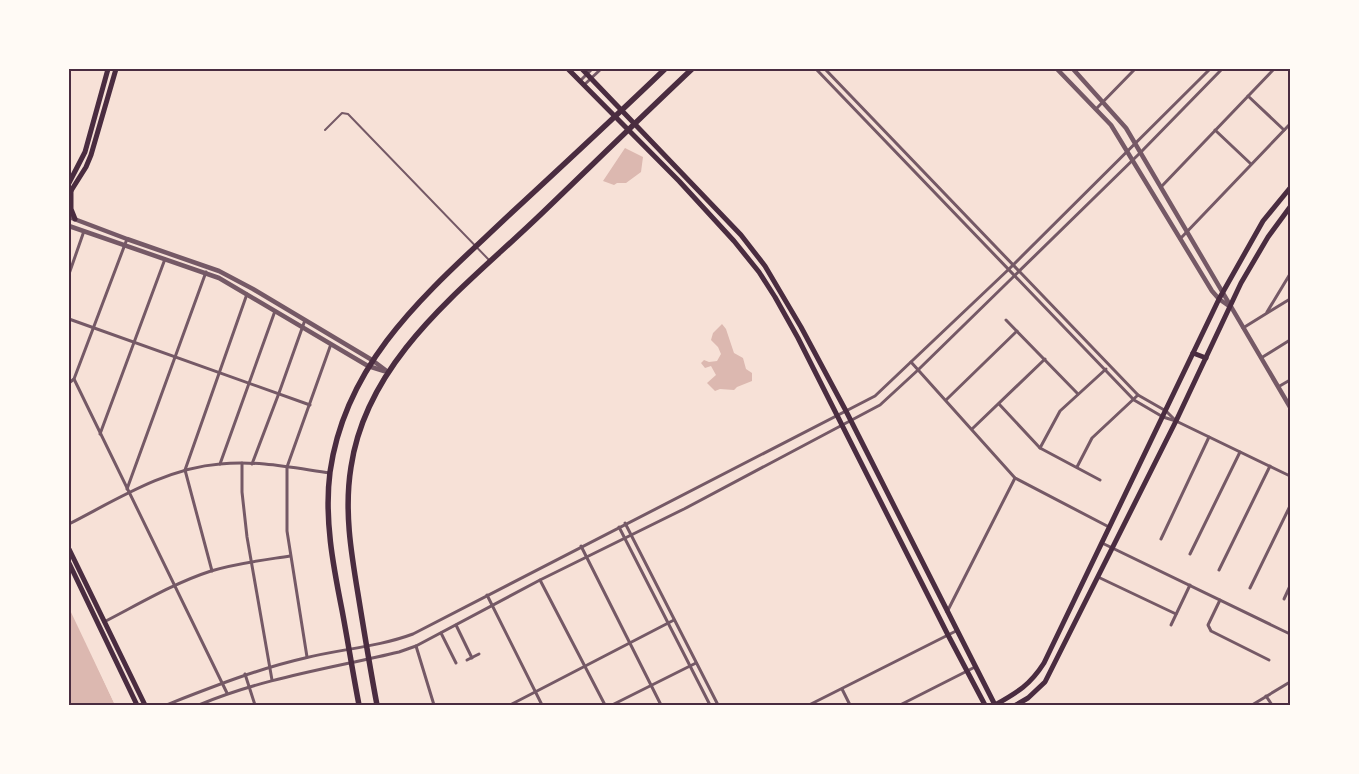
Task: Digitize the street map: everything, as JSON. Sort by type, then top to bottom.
[{"type":"main road","points":[[69,183],[85,152],[100,92],[108,69]]},
{"type":"main road","points":[[72,218],[70,193],[91,156],[116,69]]},
{"type":"main road","points":[[568,69],[734,241],[759,272],[798,338],[985,705]]},
{"type":"main road","points":[[582,69],[741,235],[765,266],[846,411],[995,705],[1022,690],[1035,677],[1058,634],[1219,299],[1264,220],[1290,188]]},
{"type":"main road","points":[[359,705],[333,564],[330,531],[330,473],[336,441],[347,407],[372,360],[408,315],[444,276],[665,69]]},
{"type":"main road","points":[[377,705],[366,647],[348,514],[349,478],[354,450],[375,392],[388,372],[430,320],[692,69]]},
{"type":"main road","points":[[100,92],[109,94]]},
{"type":"main road","points":[[1016,705],[1028,698],[1045,682],[1068,639],[1111,547],[1176,421],[1230,306],[1262,246],[1290,208]]},
{"type":"main road","points":[[734,241],[741,235]]},
{"type":"main road","points":[[798,338],[804,333]]},
{"type":"main road","points":[[1194,353],[1206,358]]},
{"type":"main road","points":[[69,549],[145,705]]},
{"type":"main road","points":[[69,563],[137,705]]},
{"type":"main road","points":[[1058,634],[1068,639]]},
{"type":"street","points":[[582,83],[589,76],[592,69]]},
{"type":"street","points":[[582,83],[601,69]]},
{"type":"street","points":[[816,69],[1134,400],[1163,417],[1176,421],[1290,476]]},
{"type":"street","points":[[825,69],[1138,395],[1166,411],[1176,421]]},
{"type":"street","points":[[1057,69],[1111,126],[1212,291],[1219,299],[1230,306]]},
{"type":"street","points":[[1073,69],[1119,118],[1136,144],[1186,232],[1224,291],[1230,306],[1290,407]]},
{"type":"street","points":[[1096,109],[1135,69]]},
{"type":"street","points":[[166,705],[245,674],[307,657],[366,647],[414,634],[880,392],[1014,265],[1210,69]]},
{"type":"street","points":[[199,705],[227,693],[272,680],[399,652],[416,646],[540,580],[684,509],[885,401],[1082,211],[1222,69]]},
{"type":"street","points":[[1162,187],[1274,69]]},
{"type":"street","points":[[828,81],[832,77]]},
{"type":"street","points":[[1203,77],[1210,83]]},
{"type":"street","points":[[1248,96],[1284,130]]},
{"type":"street","points":[[1180,239],[1290,124]]},
{"type":"street","points":[[1215,130],[1252,164]]},
{"type":"street","points":[[1075,204],[1082,211]]},
{"type":"street","points":[[72,218],[208,266],[253,289],[372,360],[388,372]]},
{"type":"street","points":[[69,226],[224,281],[368,366],[388,372]]},
{"type":"street","points":[[69,274],[84,231]]},
{"type":"street","points":[[69,383],[74,379],[127,239]]},
{"type":"street","points":[[100,434],[165,259]]},
{"type":"street","points":[[127,492],[208,266]]},
{"type":"street","points":[[1267,312],[1290,274]]},
{"type":"street","points":[[212,571],[185,470],[247,294]]},
{"type":"street","points":[[1243,328],[1290,299]]},
{"type":"street","points":[[220,464],[275,311]]},
{"type":"street","points":[[1060,323],[1065,318]]},
{"type":"street","points":[[69,319],[310,405]]},
{"type":"street","points":[[252,464],[305,320]]},
{"type":"street","points":[[1006,320],[1078,394]]},
{"type":"street","points":[[946,400],[1017,332]]},
{"type":"street","points":[[1078,342],[1083,337]]},
{"type":"street","points":[[1261,358],[1290,340]]},
{"type":"street","points":[[307,657],[290,556],[287,521],[287,467],[331,344]]},
{"type":"street","points":[[972,429],[1045,359]]},
{"type":"street","points":[[911,362],[1015,478],[1109,527]]},
{"type":"street","points":[[1040,448],[1060,411],[1110,365]]},
{"type":"street","points":[[74,379],[127,492],[227,693]]},
{"type":"street","points":[[1278,387],[1290,380]]},
{"type":"street","points":[[1077,467],[1092,438],[1138,395]]},
{"type":"street","points":[[999,404],[1040,448],[1100,480]]},
{"type":"street","points":[[1161,540],[1209,437]]},
{"type":"street","points":[[1190,554],[1240,452]]},
{"type":"street","points":[[69,524],[127,492],[185,470],[220,464],[242,463],[330,473]]},
{"type":"street","points":[[242,463],[242,492],[272,680]]},
{"type":"street","points":[[1219,570],[1270,466]]},
{"type":"street","points":[[947,612],[1015,478]]},
{"type":"street","points":[[1250,588],[1290,506]]},
{"type":"street","points":[[625,523],[718,705]]},
{"type":"street","points":[[618,527],[709,705],[716,701]]},
{"type":"street","points":[[1101,542],[1290,634]]},
{"type":"street","points":[[581,546],[661,705]]},
{"type":"street","points":[[103,622],[175,586],[212,571],[290,556]]},
{"type":"street","points":[[1097,576],[1176,614]]},
{"type":"street","points":[[540,580],[605,705]]},
{"type":"street","points":[[1171,625],[1190,585]]},
{"type":"street","points":[[1284,599],[1290,586]]},
{"type":"street","points":[[487,596],[542,705]]},
{"type":"street","points":[[1220,600],[1208,628],[1269,660]]},
{"type":"street","points":[[510,705],[674,620]]},
{"type":"street","points":[[456,625],[472,658]]},
{"type":"street","points":[[809,705],[956,631]]},
{"type":"street","points":[[440,633],[456,663]]},
{"type":"street","points":[[416,646],[434,705]]},
{"type":"street","points":[[467,660],[478,654]]},
{"type":"street","points":[[612,705],[696,663]]},
{"type":"street","points":[[900,705],[975,667]]},
{"type":"street","points":[[245,674],[255,705]]},
{"type":"street","points":[[1252,705],[1290,682]]},
{"type":"street","points":[[842,688],[850,705]]},
{"type":"street","points":[[1266,696],[1272,705]]},
{"type":"lane","points":[[324,130],[342,113],[348,114],[490,261]]},
{"type":"shaded area","points":[[625,148],[643,157],[641,172],[626,183],[614,185],[603,181]]},
{"type":"shaded area","points":[[722,324],[726,329],[734,353],[743,358],[746,369],[752,373],[752,381],[734,390],[720,389],[715,391],[707,383],[716,375],[711,366],[705,368],[701,363],[704,360],[709,362],[717,361],[721,354],[718,347],[711,340],[713,333]]},
{"type":"shaded area","points":[[69,608],[115,705],[69,705]]},
{"type":"pier","points":[[69,605],[71,607],[117,705],[115,705]]}]
